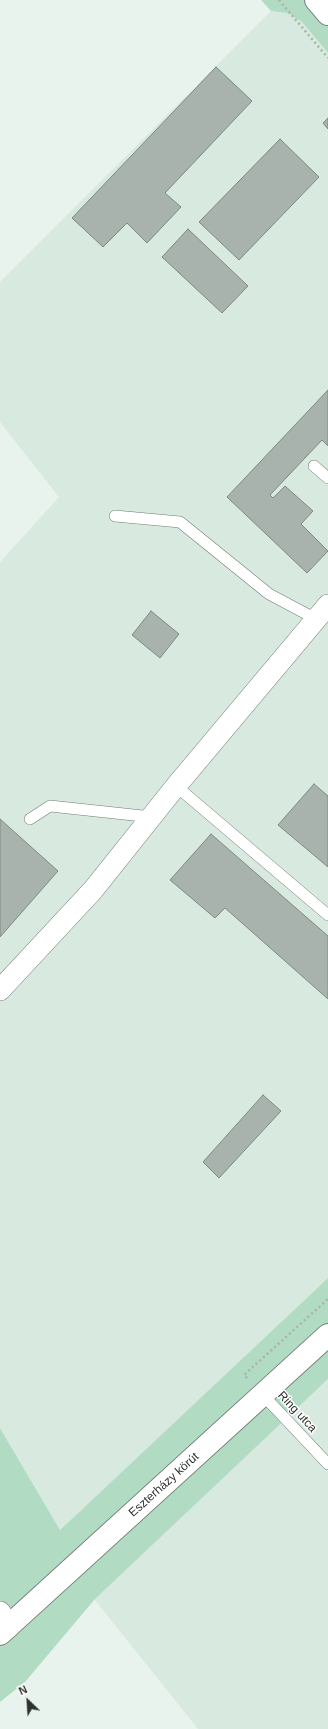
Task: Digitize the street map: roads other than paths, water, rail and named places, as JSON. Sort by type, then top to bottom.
[{"type":"street","points":[[316,0],[328,14]]},
{"type":"street","points":[[0,990],[93,890],[176,786],[322,612]]},
{"type":"street","name":"Eszterházy körút","points":[[3,1624],[263,1395],[328,1335]]},
{"type":"lane","points":[[314,466],[328,478]]},
{"type":"lane","points":[[115,516],[180,522],[269,594],[322,612]]},
{"type":"lane","points":[[176,786],[328,915]]},
{"type":"lane","points":[[30,819],[50,806],[152,817]]},
{"type":"lane","name":"Ring utca","points":[[263,1395],[328,1464]]}]
